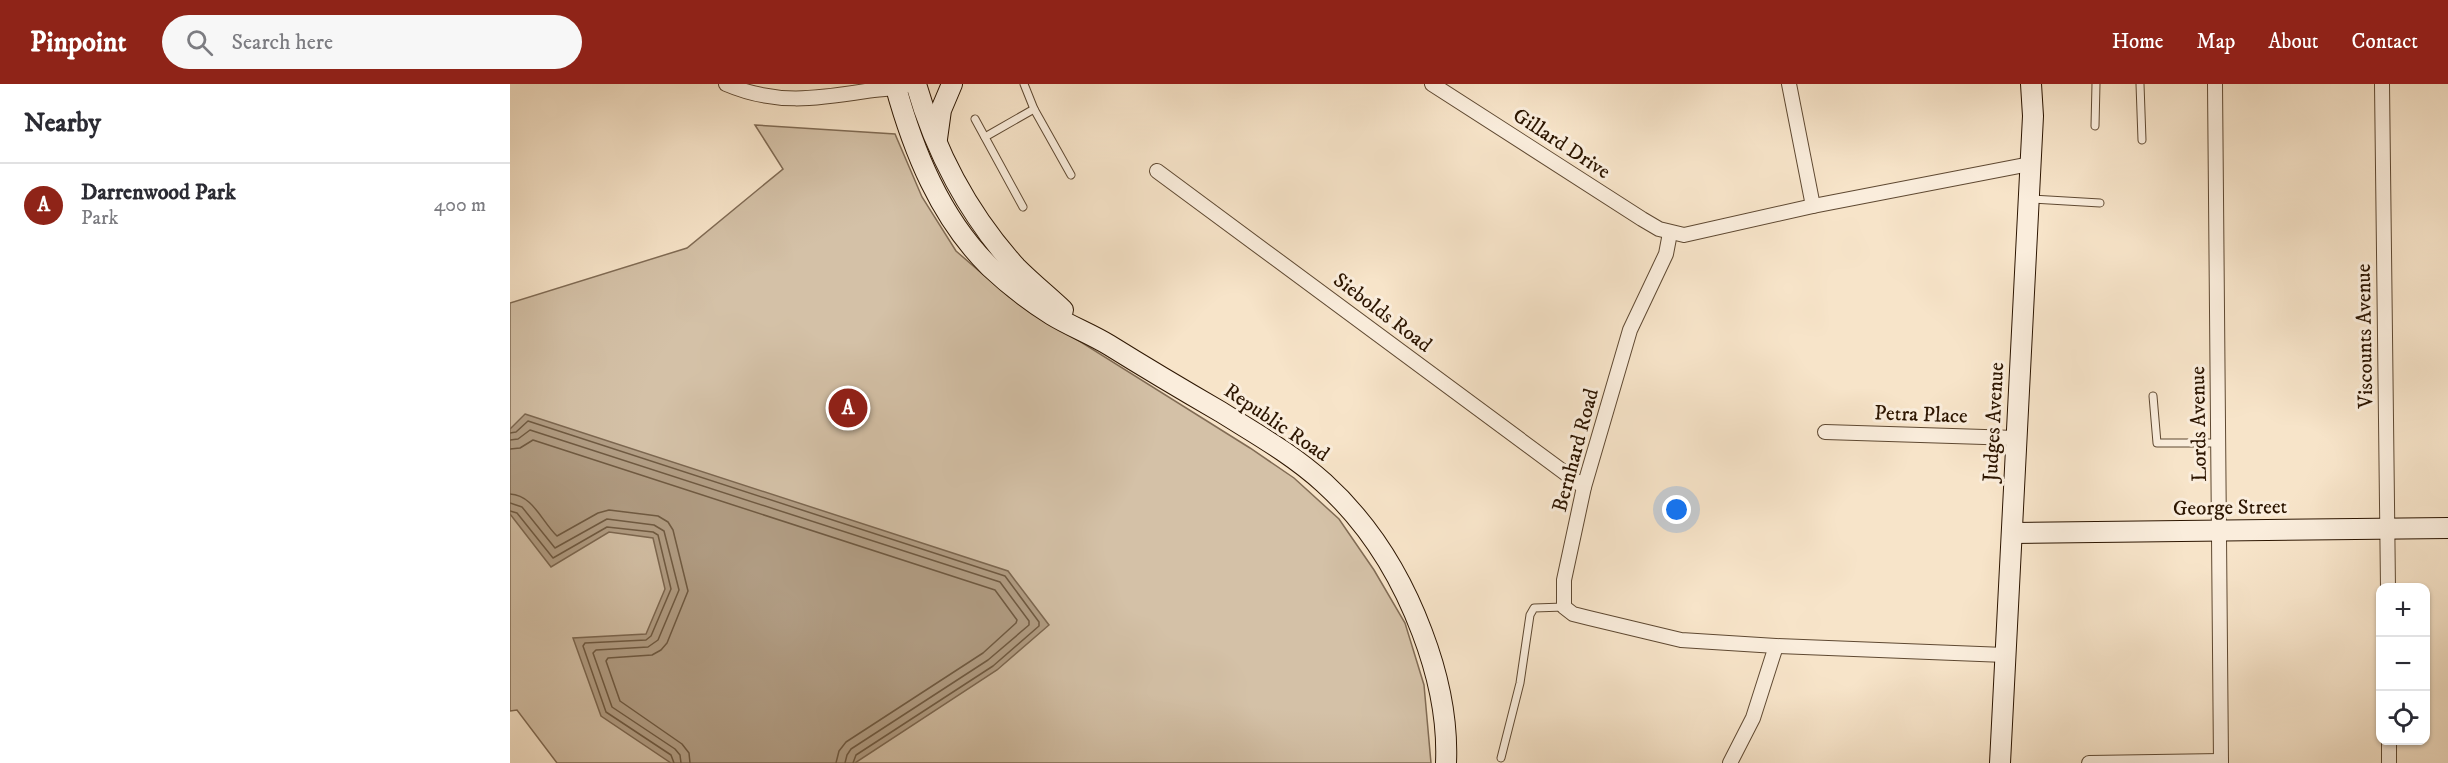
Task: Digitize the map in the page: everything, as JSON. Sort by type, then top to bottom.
[{"type":"main road","name":"Republic Road","points":[[916,84],[937,142],[971,208],[1018,268],[1088,332]]},
{"type":"main road","points":[[937,142],[941,110],[952,84]]},
{"type":"main road","name":"Judges Avenue","points":[[2000,763],[2033,105],[2031,84]]},
{"type":"main road","name":"Republic Road","points":[[892,85],[912,141],[941,203],[974,250],[1016,290],[1054,316],[1088,332],[1273,443],[1324,483],[1355,515],[1381,550],[1399,580],[1414,610],[1429,650],[1443,702],[1446,763]]},
{"type":"main road","name":"George Street","points":[[2012,533],[2448,528]]},
{"type":"street","points":[[726,84],[752,94],[796,99],[833,98],[892,85],[916,84]]},
{"type":"street","name":"Gillard Drive","points":[[1432,84],[1642,219],[1670,233]]},
{"type":"street","points":[[1789,84],[1813,206]]},
{"type":"street","name":"Lords Avenue","points":[[2215,84],[2221,762]]},
{"type":"street","name":"Viscounts Avenue","points":[[2382,84],[2388,583]]},
{"type":"street","points":[[1670,233],[1684,235],[1813,206],[2030,164]]},
{"type":"street","name":"Siebolds Road","points":[[1157,171],[1584,487]]},
{"type":"street","name":"Bernhard Road","points":[[1564,607],[1564,580],[1584,487],[1630,330],[1665,254],[1670,233]]},
{"type":"street","name":"Petra Place","points":[[1825,432],[2016,438]]},
{"type":"street","points":[[1564,607],[1573,614],[1656,635],[1695,641],[2005,655]]},
{"type":"street","points":[[1730,763],[1754,718],[1776,646]]},
{"type":"street","points":[[2388,745],[2389,763]]},
{"type":"street","points":[[2089,763],[2221,762]]},
{"type":"lane","points":[[1024,84],[1034,109],[1071,175]]},
{"type":"lane","points":[[2095,126],[2096,84]]},
{"type":"lane","points":[[2140,84],[2142,140]]},
{"type":"lane","points":[[985,137],[1034,109]]},
{"type":"lane","points":[[975,120],[1023,207]]},
{"type":"lane","points":[[2028,199],[2100,203]]},
{"type":"lane","points":[[2153,396],[2157,443],[2219,443]]},
{"type":"lane","points":[[1501,758],[1521,683],[1530,615],[1534,608],[1564,607]]},
{"type":"shaded area","points":[[755,125],[895,134],[922,197],[956,251],[1009,297],[1250,448],[1294,478],[1339,519],[1374,570],[1405,623],[1424,685],[1431,763],[557,763],[517,710],[510,711],[510,303],[687,248],[783,169]]},
{"type":"water","points":[[525,414],[1008,571],[1049,625],[997,670],[855,763],[671,763],[601,716],[573,638],[646,634],[665,589],[653,538],[609,532],[551,567],[510,514],[510,429]]},
{"type":"place","name":"Darrenwood Park","points":[[848,408]]}]
